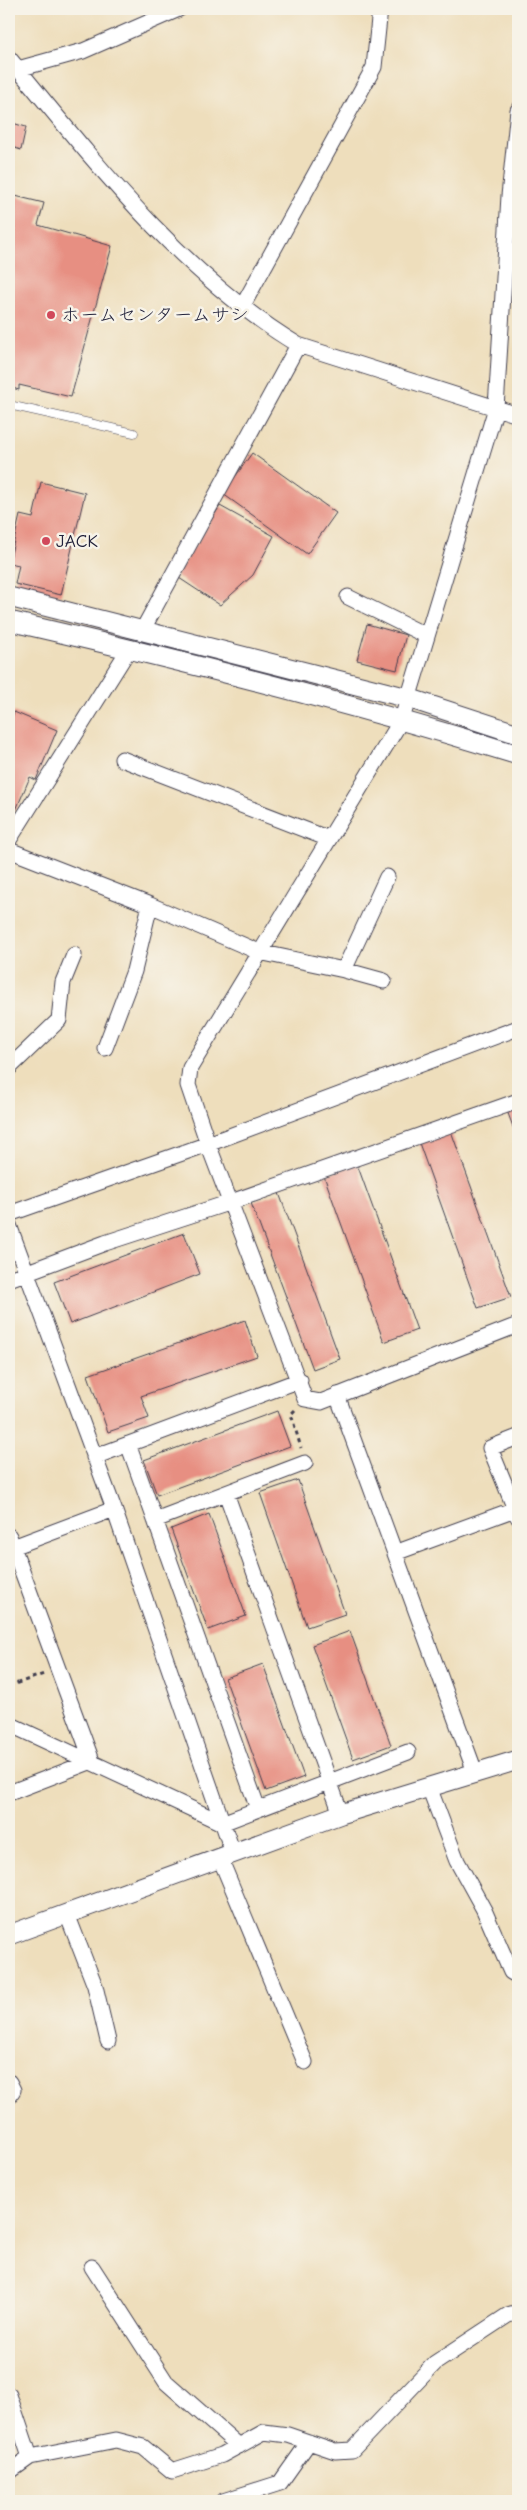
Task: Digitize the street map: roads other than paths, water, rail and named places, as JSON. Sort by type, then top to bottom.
[{"type":"street","points":[[13,63],[83,51],[179,9]]},
{"type":"street","points":[[242,306],[374,67],[380,9]]},
{"type":"street","points":[[13,63],[150,225],[242,306],[298,345],[518,415]]},
{"type":"street","points":[[518,110],[509,196],[496,408],[402,719],[190,1068],[188,1085],[208,1144],[300,1380],[305,1399],[321,1402],[518,1325]]},
{"type":"street","points":[[142,631],[298,345]]},
{"type":"street","points":[[9,597],[408,698],[518,734]]},
{"type":"street","points":[[348,597],[427,636]]},
{"type":"street","points":[[9,621],[129,649],[402,719],[518,756]]},
{"type":"street","points":[[9,840],[129,649]]},
{"type":"street","points":[[122,759],[329,839]]},
{"type":"street","points":[[9,850],[259,952],[344,970],[384,981]]},
{"type":"street","points":[[344,970],[387,877]]},
{"type":"street","points":[[105,1048],[134,971],[150,906]]},
{"type":"street","points":[[9,1068],[58,1020],[64,982],[74,955]]},
{"type":"street","points":[[9,1214],[208,1144],[518,1028]]},
{"type":"street","points":[[9,1279],[105,1243],[231,1202],[518,1101]]},
{"type":"street","points":[[9,1224],[114,1509],[222,1823],[227,1856],[305,2062]]},
{"type":"street","points":[[94,1457],[300,1380]]},
{"type":"street","points":[[338,1395],[475,1772]]},
{"type":"street","points":[[395,1553],[517,1511],[490,1448],[518,1437]]},
{"type":"street","points":[[128,1444],[258,1809]]},
{"type":"street","points":[[155,1520],[305,1463]]},
{"type":"street","points":[[226,1493],[341,1814]]},
{"type":"street","points":[[92,1761],[11,1541],[114,1509]]},
{"type":"street","points":[[9,1724],[222,1823],[408,1752]]},
{"type":"street","points":[[9,1935],[341,1814],[518,1760]]},
{"type":"street","points":[[9,1793],[92,1761]]},
{"type":"street","points":[[429,1787],[458,1861],[484,1910],[510,1972],[518,1976]]},
{"type":"street","points":[[68,1914],[96,1986],[108,2041]]},
{"type":"street","points":[[9,2082],[13,2090],[9,2096]]},
{"type":"street","points":[[92,2267],[166,2382],[239,2446]]},
{"type":"street","points":[[9,2472],[30,2457],[116,2440],[143,2446],[172,2471],[222,2455],[264,2432],[288,2435],[334,2451],[352,2450],[435,2363],[508,2315],[518,2312]]},
{"type":"street","points":[[9,2395],[30,2457]]},
{"type":"street","points":[[223,2501],[280,2483],[309,2442]]},
{"type":"lane","points":[[9,405],[134,433]]},
{"type":"place","name":"ホームセンタームサシ","points":[[51,315]]},
{"type":"place","name":"JACK","points":[[46,541]]}]
